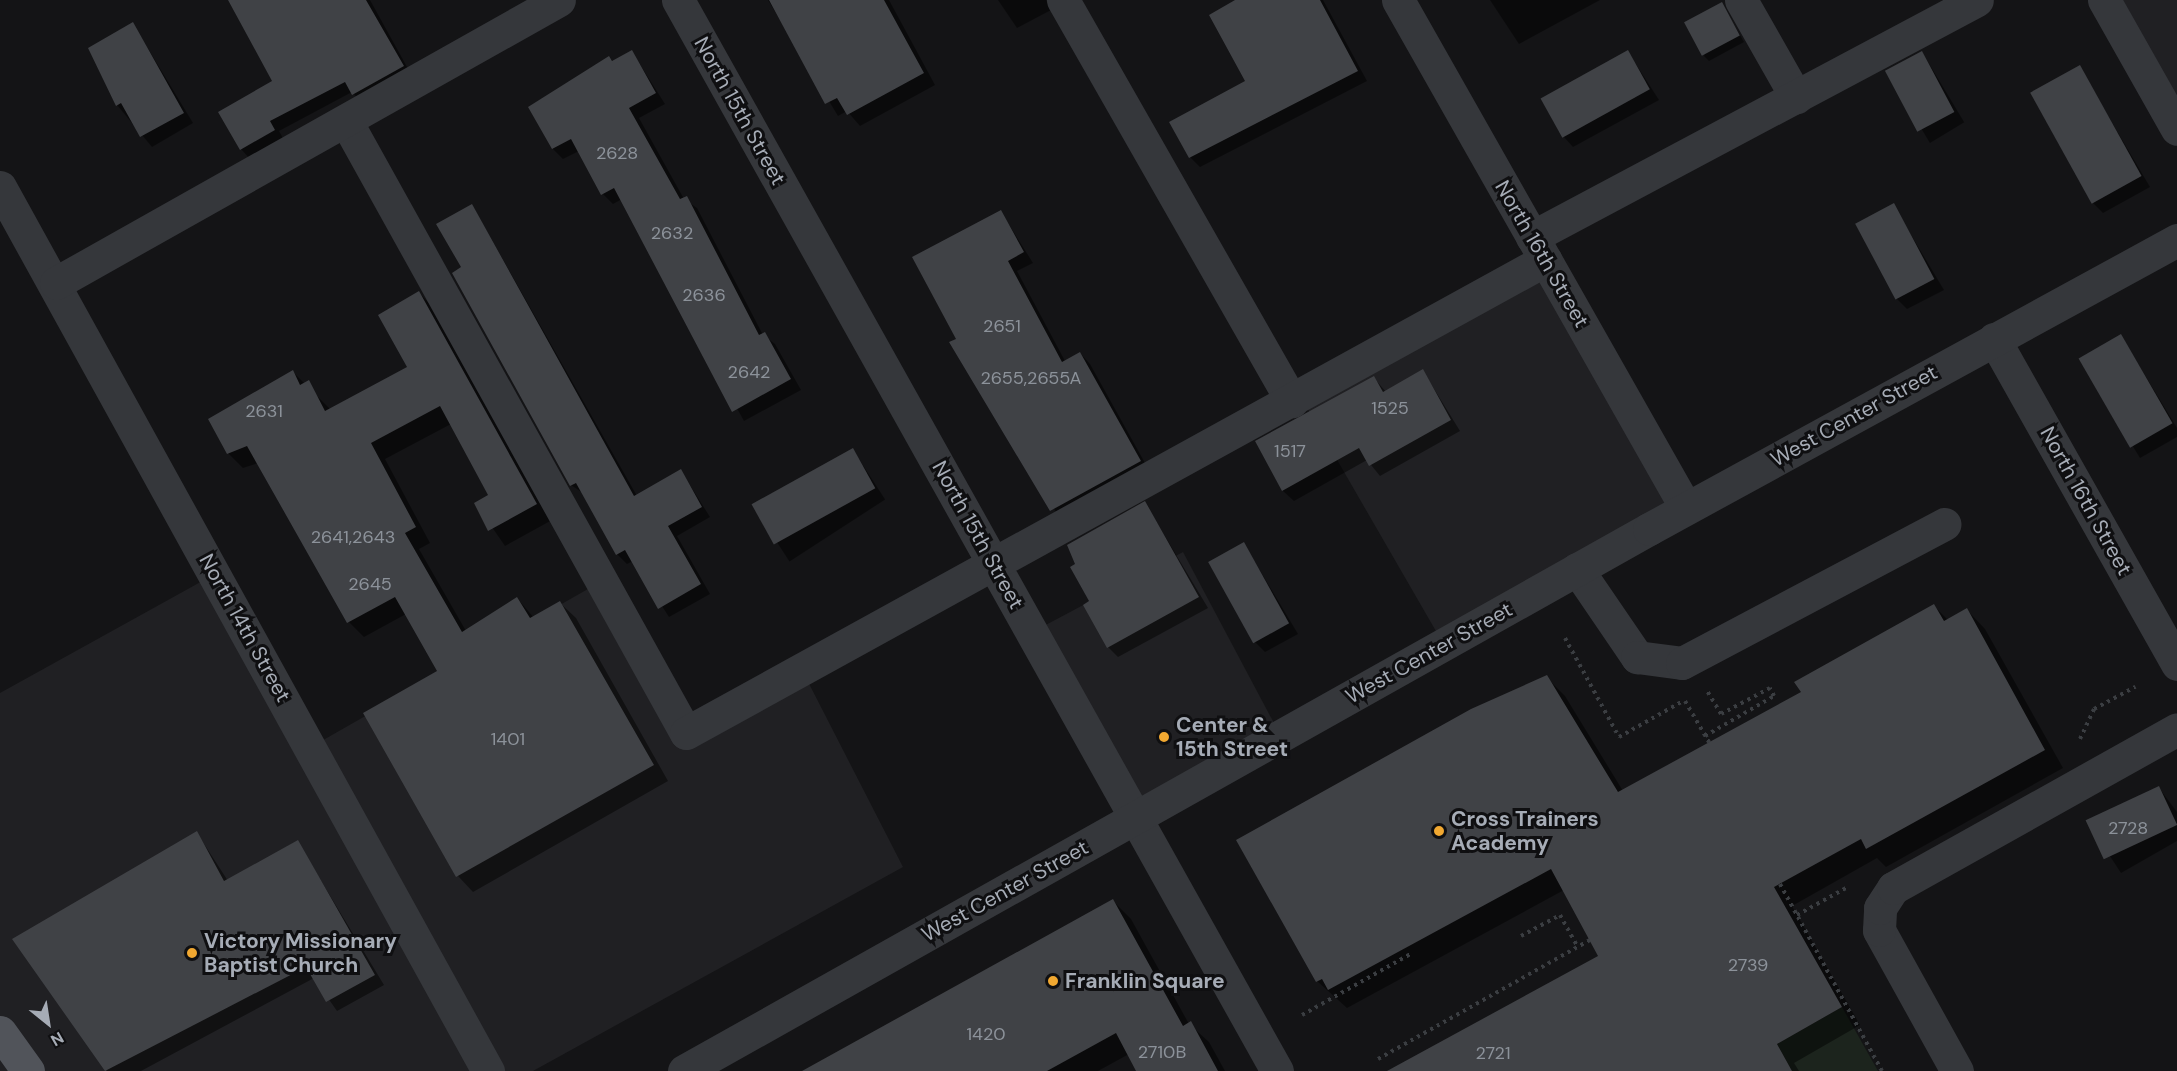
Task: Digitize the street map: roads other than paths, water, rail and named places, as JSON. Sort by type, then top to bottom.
[{"type":"main road","points":[[0,1032],[28,1071]]},
{"type":"street","points":[[56,284],[559,0]]},
{"type":"street","name":"North 15th Street","points":[[678,0],[1277,1071]]},
{"type":"street","points":[[1063,0],[1292,401]]},
{"type":"street","name":"North 16th Street","points":[[1398,0],[1686,508]]},
{"type":"street","points":[[1741,0],[1796,97]]},
{"type":"street","points":[[346,122],[686,733],[1292,401],[1538,248],[1796,97],[1977,0]]},
{"type":"street","points":[[2104,0],[2177,129]]},
{"type":"street","name":"North 14th Street","points":[[0,187],[56,284],[488,1071]]},
{"type":"street","name":"West Center Street","points":[[684,1071],[1686,508],[2177,240]]},
{"type":"street","name":"North 16th Street","points":[[1994,339],[2177,664]]},
{"type":"street","points":[[1577,569],[1637,657],[1682,663],[1944,525]]},
{"type":"street","points":[[1957,1071],[1879,930],[1880,908],[1893,888],[2177,729]]},
{"type":"place","name":"Center & 15th Street","points":[[1164,737]]},
{"type":"place","name":"Cross Trainers Academy","points":[[1439,831]]},
{"type":"place","name":"Victory Missionary Baptist Church","points":[[192,953]]},
{"type":"place","name":"Franklin Square","points":[[1053,981]]}]
